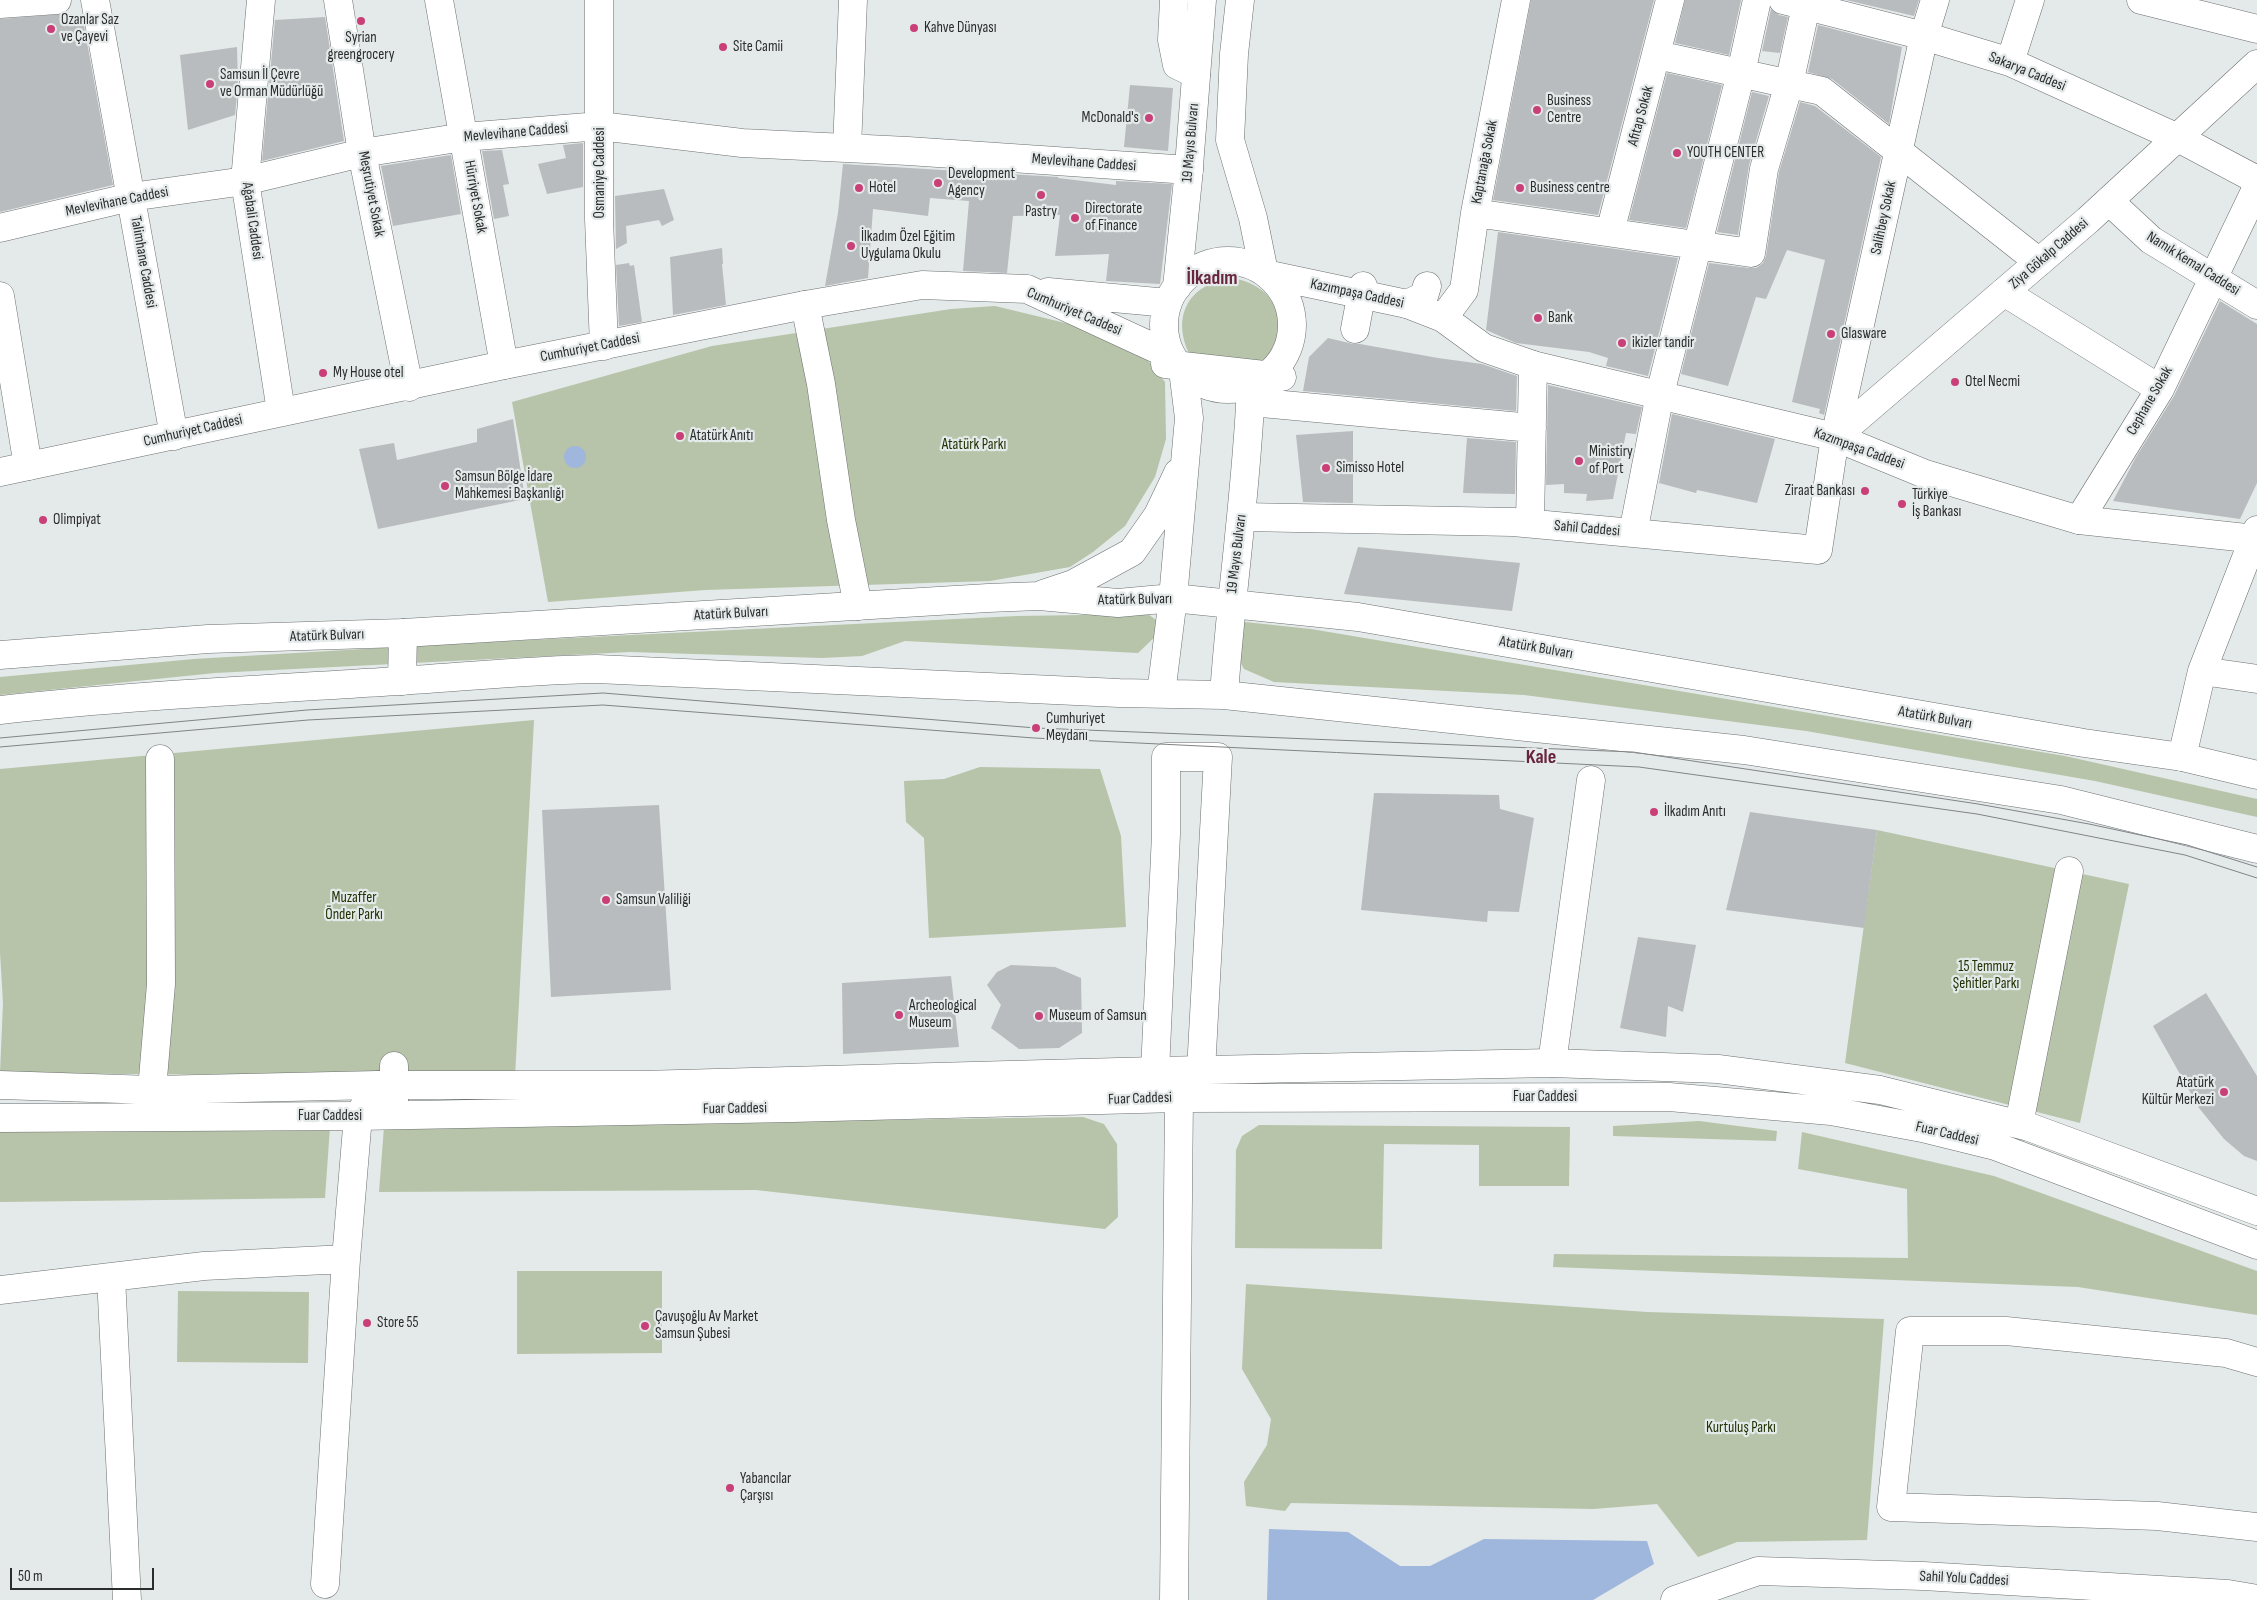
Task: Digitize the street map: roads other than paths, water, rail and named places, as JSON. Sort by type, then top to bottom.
[{"type":"main road","points":[[0,4],[56,0]]},
{"type":"main road","name":"Talimhane Caddesi","points":[[95,0],[174,436]]},
{"type":"main road","name":"Ağabali Caddesi","points":[[261,0],[245,181],[281,412]]},
{"type":"main road","name":"Meşrutiyet Sokak","points":[[338,0],[362,153],[409,387]]},
{"type":"main road","name":"Hürriyet Sokak","points":[[439,0],[504,365]]},
{"type":"main road","name":"Osmaniye Caddesi","points":[[599,0],[599,219],[604,346]]},
{"type":"main road","points":[[847,148],[853,0]]},
{"type":"main road","points":[[1174,0],[1172,40],[1177,65],[1196,74]]},
{"type":"main road","name":"19 Mayıs Bulvarı","points":[[1173,295],[1189,170],[1202,0]]},
{"type":"main road","points":[[1240,0],[1234,54],[1230,140],[1267,274]]},
{"type":"main road","name":"Kaptanağa Sokak","points":[[1443,318],[1464,290],[1475,213],[1516,0]]},
{"type":"main road","name":"Afitap Sokak","points":[[1610,232],[1670,0]]},
{"type":"main road","points":[[1633,533],[1660,394],[1741,73],[1756,0]]},
{"type":"main road","name":"Salihbey Sokak","points":[[1836,438],[1924,36],[1935,0]]},
{"type":"main road","points":[[2010,62],[2030,0]]},
{"type":"main road","points":[[2141,0],[2257,29]]},
{"type":"main road","points":[[1475,213],[1752,253],[1764,169],[1789,84],[1794,3]]},
{"type":"main road","name":"Sakarya Caddesi","points":[[1794,3],[1924,36],[2010,62],[2178,138],[2257,180]]},
{"type":"main road","points":[[1657,55],[1822,91],[2039,262]]},
{"type":"main road","name":"Ziya Gökalp Caddesi","points":[[1836,438],[2109,201],[2257,64]]},
{"type":"main road","name":"Mevlevihane Caddesi","points":[[0,228],[131,197],[245,181],[362,153],[464,137],[600,126],[742,143],[1189,170]]},
{"type":"main road","points":[[2212,278],[2257,187]]},
{"type":"main road","name":"Namık Kemal Caddesi","points":[[2109,201],[2151,240],[2257,305]]},
{"type":"main road","points":[[1161,694],[1173,598],[1189,418],[1175,364],[1166,339],[1164,321],[1173,295],[1192,272],[1211,263],[1232,261],[1252,265],[1267,274],[1287,298],[1292,318],[1291,339],[1283,359],[1263,385]]},
{"type":"main road","name":"Kazımpaşa Caddesi","points":[[1267,274],[1360,305],[1398,321],[1443,318]]},
{"type":"main road","name":"Cephane Sokak","points":[[2079,520],[2160,389],[2212,278]]},
{"type":"main road","name":"Cumhuriyet Caddesi","points":[[0,472],[281,412],[409,387],[504,365],[805,305],[922,285],[1027,289],[1175,364]]},
{"type":"main road","points":[[1407,304],[1424,296],[1426,286]]},
{"type":"main road","points":[[1027,289],[1173,295]]},
{"type":"main road","points":[[2004,292],[2160,389]]},
{"type":"main road","points":[[0,296],[28,466]]},
{"type":"main road","name":"Kazımpaşa Caddesi","points":[[1287,298],[1360,305],[1407,304],[1443,318],[1484,348],[1533,365],[1660,394],[1836,438],[1925,474],[2079,520],[2256,536]]},
{"type":"main road","points":[[805,305],[821,384],[841,520],[858,606]]},
{"type":"main road","points":[[1175,364],[1198,382],[1215,388],[1233,389],[1263,385],[1532,428]]},
{"type":"main road","points":[[1530,523],[1533,365]]},
{"type":"main road","name":"19 Mayıs Bulvarı","points":[[1224,695],[1230,603],[1263,385]]},
{"type":"main road","name":"Sahil Caddesi","points":[[1242,517],[1530,523],[1818,550],[1836,438]]},
{"type":"main road","points":[[1039,596],[1073,584],[1132,552],[1158,515],[1185,459]]},
{"type":"main road","points":[[2182,757],[2202,671],[2256,536]]},
{"type":"main road","name":"Atatürk Bulvarı","points":[[0,655],[208,640],[403,633],[1039,596],[1118,604],[1173,598],[1358,617],[2007,730],[2182,757],[2257,776]]},
{"type":"main road","points":[[402,681],[403,633]]},
{"type":"main road","points":[[0,710],[162,695],[402,681],[535,670],[597,669],[1161,694],[1224,695],[1744,750],[2061,800],[2257,848]]},
{"type":"main road","points":[[2202,671],[2257,679]]},
{"type":"main road","points":[[1155,1071],[1166,834],[1166,757],[1218,757],[1201,1071]]},
{"type":"main road","points":[[152,1090],[161,984],[160,759]]},
{"type":"main road","points":[[1552,1063],[1591,780]]},
{"type":"main road","points":[[2018,1124],[2069,871]]},
{"type":"main road","name":"Fuar Caddesi","points":[[0,1085],[152,1090],[342,1086],[389,1079],[642,1085],[1155,1071],[1552,1063],[1737,1072],[1880,1090],[2018,1124],[2257,1211]]},
{"type":"main road","points":[[389,1079],[394,1115]]},
{"type":"main road","points":[[350,1116],[389,1079]]},
{"type":"main road","points":[[326,1584],[346,1259],[350,1116],[342,1086]]},
{"type":"main road","name":"Fuar Caddesi","points":[[0,1118],[350,1116],[782,1109],[1179,1098],[1669,1097],[1831,1111],[1922,1128],[1995,1146],[2257,1245]]},
{"type":"main road","points":[[1174,1600],[1179,1098]]},
{"type":"main road","points":[[0,1290],[204,1266],[346,1259]]},
{"type":"main road","points":[[111,1277],[127,1600]]},
{"type":"main road","points":[[2257,1362],[2226,1353],[2006,1331],[1910,1331],[1891,1507],[2157,1516],[2257,1528]]},
{"type":"main road","name":"Sahil Yolu Caddesi","points":[[1675,1600],[1758,1571],[1933,1577],[2228,1594],[2257,1599]]},
{"type":"water","points":[[575,446],[583,449],[586,457],[583,465],[575,468],[567,465],[564,457],[567,449]]},
{"type":"water","points":[[1269,1529],[1348,1532],[1400,1566],[1430,1566],[1484,1539],[1647,1541],[1654,1564],[1593,1600],[1267,1600]]},
{"type":"tram line","points":[[0,738],[307,710],[603,693],[1036,728],[1633,752],[1978,804],[2089,824],[2187,845],[2257,867]]},
{"type":"tram line","points":[[0,747],[308,720],[603,705],[1034,738],[1639,767],[1977,814],[2185,855],[2257,878]]},
{"type":"place","name":"Syrian greengrocery","points":[[361,21]]},
{"type":"place","name":"Kahve Dünyası","points":[[914,28]]},
{"type":"place","name":"Ozanlar Saz ve Çayevi","points":[[51,29]]},
{"type":"place","name":"Site Camii","points":[[723,47]]},
{"type":"place","name":"Samsun İl Çevre ve Orman Müdürlüğü","points":[[210,84]]},
{"type":"place","name":"Business Centre","points":[[1537,110]]},
{"type":"place","name":"McDonald's","points":[[1149,118]]},
{"type":"place","name":"YOUTH CENTER","points":[[1677,153]]},
{"type":"place","name":"Development Agency","points":[[938,183]]},
{"type":"place","name":"Hotel","points":[[859,188]]},
{"type":"place","name":"Business centre","points":[[1520,188]]},
{"type":"place","name":"Pastry","points":[[1041,195]]},
{"type":"place","name":"Directorate of Finance","points":[[1075,218]]},
{"type":"place","name":"İlkadım Özel Eğitim Uygulama Okulu","points":[[851,246]]},
{"type":"place","name":"Bank","points":[[1538,318]]},
{"type":"place","name":"Glasware","points":[[1831,334]]},
{"type":"place","name":"ikizler tandir","points":[[1622,343]]},
{"type":"place","name":"My House otel","points":[[323,373]]},
{"type":"place","name":"Otel Necmi","points":[[1955,382]]},
{"type":"place","name":"Atatürk Anıtı","points":[[680,436]]},
{"type":"place","name":"Ministiry of Port","points":[[1579,461]]},
{"type":"place","name":"Simisso Hotel","points":[[1326,468]]},
{"type":"place","name":"Samsun Bölge İdare Mahkemesi Başkanlığı","points":[[445,486]]},
{"type":"place","name":"Ziraat Bankası","points":[[1865,491]]},
{"type":"place","name":"Türkiye İş Bankası","points":[[1902,504]]},
{"type":"place","name":"Olimpiyat","points":[[43,520]]},
{"type":"place","name":"Cumhuriyet Meydanı","points":[[1036,728]]},
{"type":"place","name":"İlkadım Anıtı","points":[[1654,812]]},
{"type":"place","name":"Samsun Valiliği","points":[[606,900]]},
{"type":"place","name":"Archeological Museum","points":[[899,1015]]},
{"type":"place","name":"Museum of Samsun","points":[[1039,1016]]},
{"type":"place","name":"Atatürk Kültür Merkezi","points":[[2224,1092]]},
{"type":"place","name":"Store 55","points":[[367,1323]]},
{"type":"place","name":"Çavuşoğlu Av Market Samsun Şubesi","points":[[645,1326]]},
{"type":"place","name":"Yabancılar Çarşısı","points":[[730,1488]]},
{"type":"district","name":"İlkadım","points":[[1212,279]]},
{"type":"district","name":"Kale","points":[[1541,758]]},
{"type":"park label","name":"Atatürk Parkı","points":[[974,445]]},
{"type":"park label","name":"Muzaffer Önder Parkı","points":[[354,906]]},
{"type":"park label","name":"15 Temmuz Şehitler Parkı","points":[[1986,976]]},
{"type":"park label","name":"Kurtuluş Parkı","points":[[1741,1428]]}]
